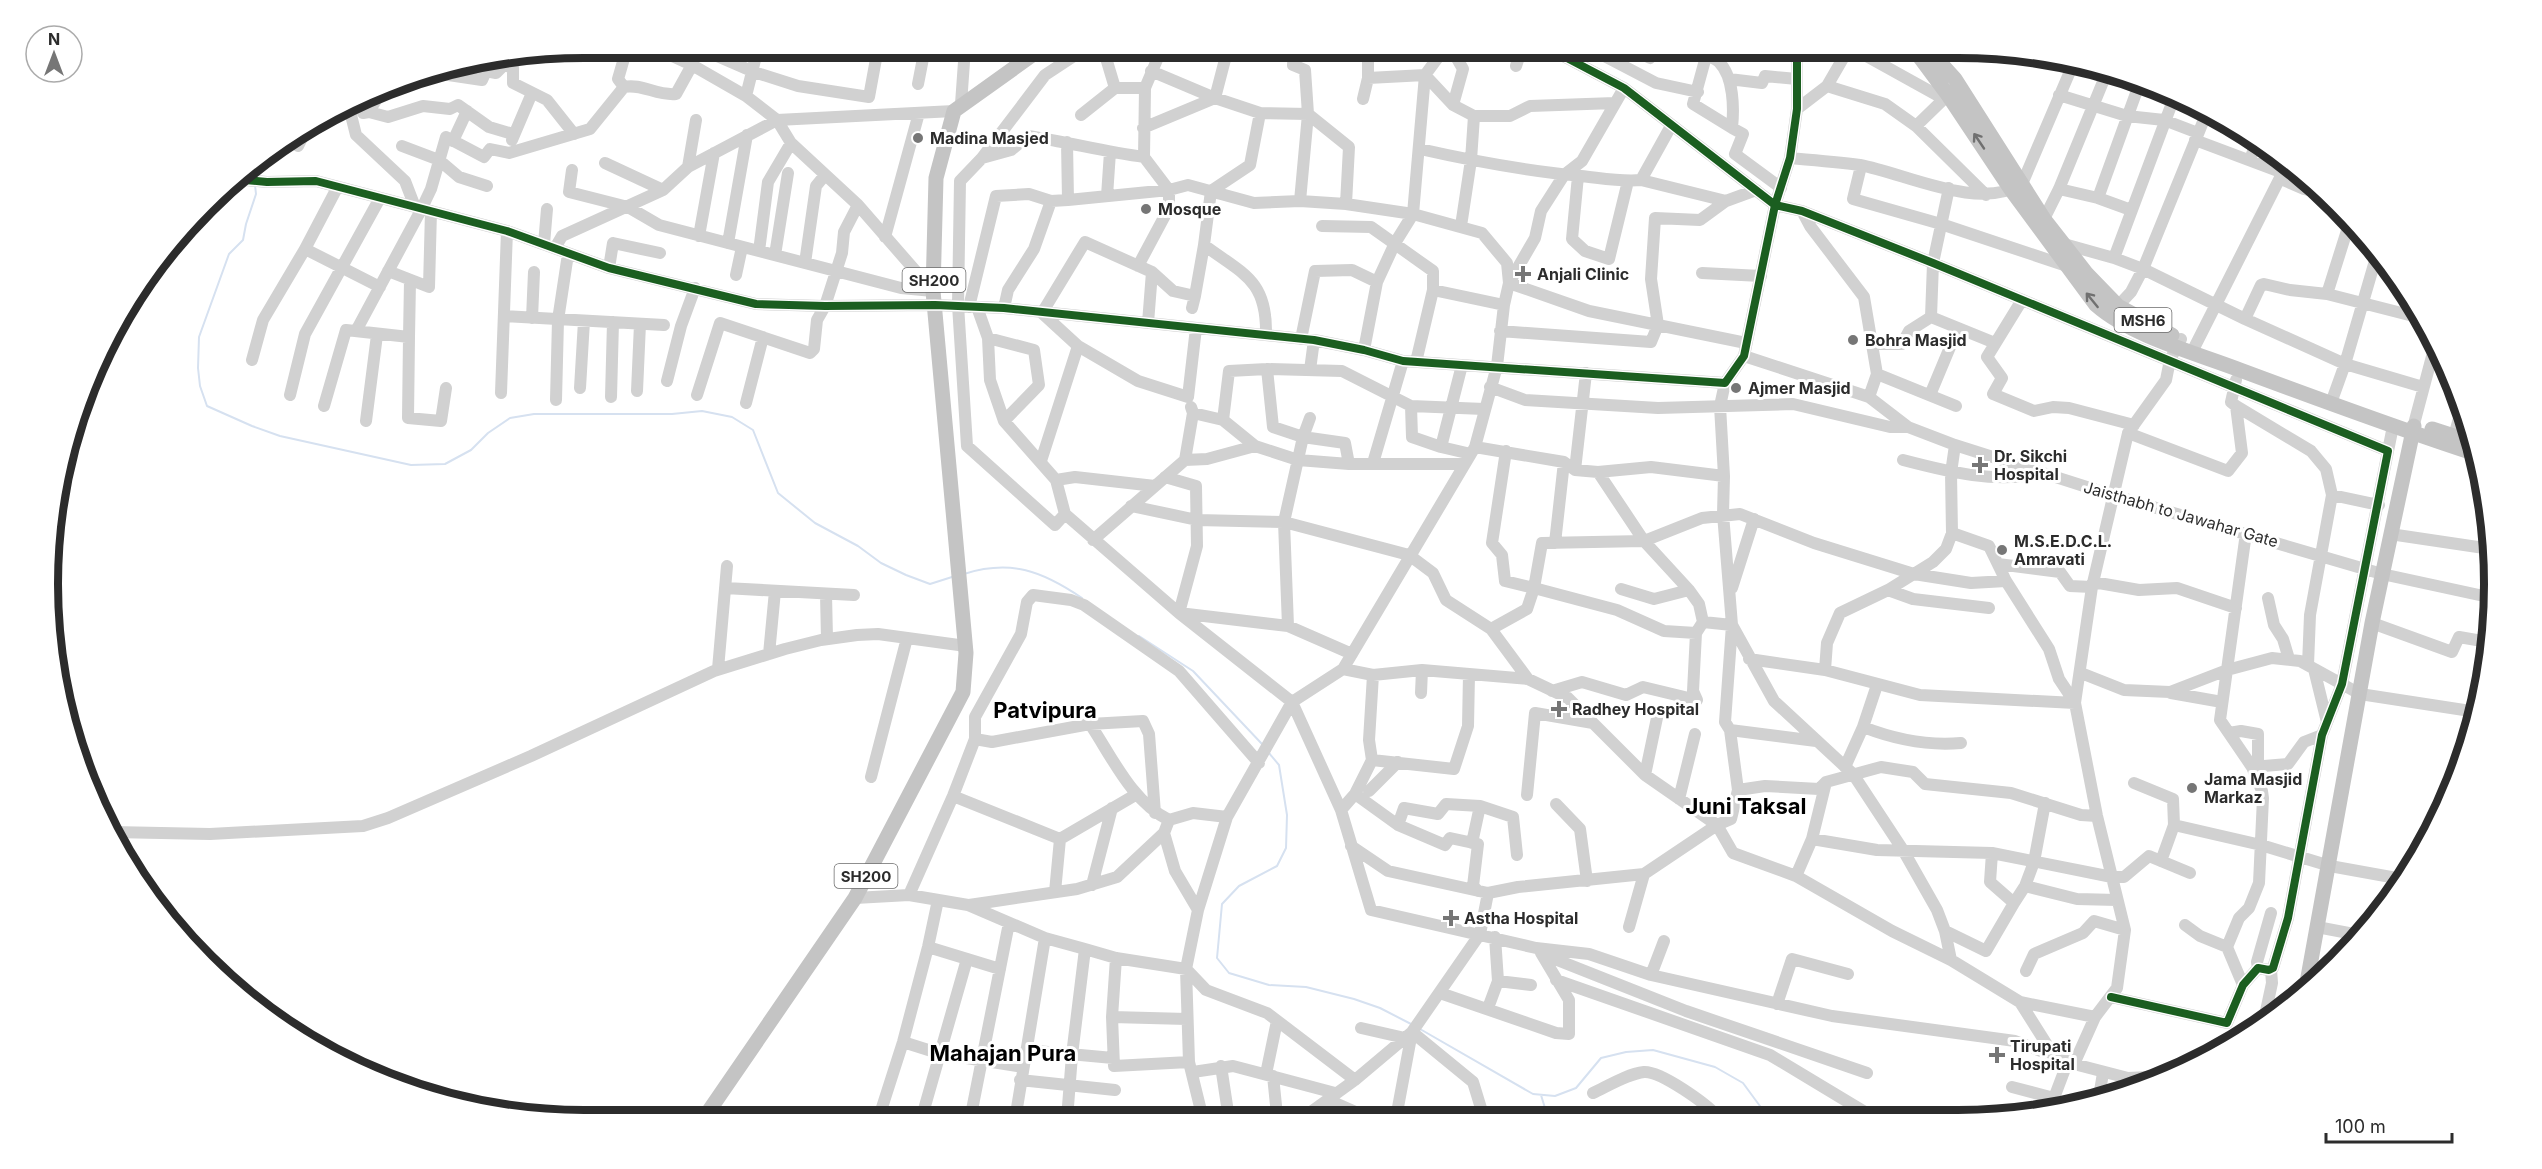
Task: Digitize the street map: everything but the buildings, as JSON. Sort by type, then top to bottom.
[{"type":"main road","points":[[957,107],[1028,58]]},
{"type":"main road","name":"MSH6","points":[[1920,58],[1946,97],[2087,274],[2118,306],[2176,349]]},
{"type":"main road","name":"MSH6","points":[[1936,58],[1955,79],[2017,188],[2067,266],[2102,310],[2176,349],[2194,349],[2466,450]]},
{"type":"main road","name":"SH200","points":[[710,1110],[855,898],[963,692],[966,646],[934,298],[936,178],[957,107]]},
{"type":"main road","name":"MSH6","points":[[2194,349],[2236,368],[2332,400],[2393,426],[2463,439]]},
{"type":"main road","points":[[2308,976],[2330,866],[2372,623],[2413,429]]},
{"type":"street","points":[[624,58],[618,79],[624,87]]},
{"type":"street","points":[[678,58],[746,96],[777,120],[791,142],[858,205],[934,298]]},
{"type":"street","points":[[722,58],[754,72],[798,86],[869,97],[876,58]]},
{"type":"street","points":[[746,96],[757,58]]},
{"type":"street","points":[[918,84],[922,58]]},
{"type":"street","points":[[550,246],[562,236],[663,190],[688,167],[777,120],[919,113],[957,107],[964,58]]},
{"type":"street","points":[[1065,514],[1055,525],[967,446],[968,306],[960,181],[982,158],[1045,75],[1071,58]]},
{"type":"street","points":[[1106,58],[1114,88]]},
{"type":"street","points":[[1138,266],[1168,213],[1169,190],[1144,157],[1144,88],[1157,58]]},
{"type":"street","points":[[1215,98],[1225,58]]},
{"type":"street","points":[[1293,58],[1293,65],[1305,70],[1308,114],[1300,201]]},
{"type":"street","points":[[1363,99],[1368,78],[1368,58]]},
{"type":"street","points":[[1364,350],[1377,282],[1395,243],[1413,214],[1425,75],[1438,58]]},
{"type":"street","points":[[1453,105],[1463,69],[1456,58]]},
{"type":"street","points":[[1516,66],[1519,58]]},
{"type":"street","points":[[1567,58],[1624,88],[1775,205],[1802,211],[2022,300],[2176,349],[2236,388],[2388,451]]},
{"type":"street","points":[[1608,58],[1656,83],[1698,92]]},
{"type":"street","points":[[1705,58],[1693,104],[1743,134],[1735,154],[1781,188]]},
{"type":"street","points":[[1715,58],[1729,79],[1732,128]]},
{"type":"street","points":[[1351,846],[1388,871],[1483,892],[1644,874],[1717,825],[1731,819],[1738,790],[1730,730],[1725,722],[1732,625],[1723,514],[1724,476],[1720,406],[1725,383],[1744,356],[1775,205],[1790,158],[1797,109],[1797,58]]},
{"type":"street","points":[[1797,109],[1827,86],[1845,58]]},
{"type":"street","points":[[1870,58],[1946,97],[1916,126]]},
{"type":"street","points":[[356,332],[422,209],[446,137],[484,157],[490,149],[509,153],[574,134],[590,129],[624,87],[630,85],[664,96],[676,94],[692,64]]},
{"type":"street","points":[[504,65],[513,68],[513,83],[547,100],[574,134]]},
{"type":"street","points":[[451,75],[482,80],[486,71],[496,73],[504,65]]},
{"type":"street","points":[[1150,71],[1215,98],[1260,113],[1308,114],[1349,147],[1346,204]]},
{"type":"street","points":[[1790,158],[1861,166],[1986,195],[2017,188],[2070,71]]},
{"type":"street","points":[[1368,78],[1425,75],[1453,105],[1474,116],[1510,116],[1530,106],[1616,103]]},
{"type":"street","points":[[1729,79],[1762,83],[1765,76],[1797,79]]},
{"type":"street","points":[[2044,219],[2059,189],[2104,79]]},
{"type":"street","points":[[1827,86],[1885,105],[1916,126],[1986,195]]},
{"type":"street","points":[[1081,115],[1114,88],[1144,88]]},
{"type":"street","points":[[1201,1110],[1191,1067],[1185,969],[1198,910],[1227,817],[1276,734],[1292,702],[1343,669],[1470,455],[1497,366],[1500,331],[1509,283],[1535,238],[1541,211],[1564,175],[1582,161],[1624,88]]},
{"type":"street","points":[[2098,198],[2137,90]]},
{"type":"street","points":[[509,153],[513,134],[532,93]]},
{"type":"street","points":[[2059,95],[2127,116],[2164,120],[2250,160],[2284,172]]},
{"type":"street","points":[[1143,128],[1215,98]]},
{"type":"street","points":[[369,112],[374,103]]},
{"type":"street","points":[[2114,258],[2171,104]]},
{"type":"street","points":[[354,112],[369,112],[388,117],[423,106],[450,109],[458,105],[489,127],[513,134]]},
{"type":"street","points":[[453,141],[466,111]]},
{"type":"street","points":[[885,237],[919,113]]},
{"type":"street","points":[[1042,313],[1085,242],[1152,272],[1173,291],[1194,302],[1211,190],[1250,165],[1260,113]]},
{"type":"street","points":[[347,115],[356,135],[405,181],[422,209],[429,287],[410,282],[388,270]]},
{"type":"street","points":[[1461,226],[1471,160],[1474,116]]},
{"type":"street","points":[[688,167],[696,120]]},
{"type":"street","points":[[2118,306],[2131,292],[2143,269],[2204,120]]},
{"type":"street","points":[[1641,180],[1671,126]]},
{"type":"street","points":[[728,243],[747,135]]},
{"type":"street","points":[[982,158],[1011,150],[1029,136],[1144,157]]},
{"type":"street","points":[[298,146],[300,142]]},
{"type":"street","points":[[759,251],[768,182],[791,142]]},
{"type":"street","points":[[1067,142],[1068,200]]},
{"type":"street","points":[[402,146],[439,160],[459,177],[487,186]]},
{"type":"street","points":[[1420,149],[1564,175],[1628,181],[1641,180],[1726,201]]},
{"type":"street","points":[[2250,160],[2254,150]]},
{"type":"street","points":[[1107,196],[1110,152]]},
{"type":"street","points":[[699,236],[714,153]]},
{"type":"street","points":[[605,164],[663,190]]},
{"type":"street","points":[[1861,166],[1853,199],[1941,224],[2067,266]]},
{"type":"street","points":[[572,170],[569,192],[628,207],[659,225],[968,306],[1308,339],[1410,362],[1725,383]]},
{"type":"street","points":[[2194,349],[2284,172]]},
{"type":"street","points":[[775,255],[788,173]]},
{"type":"street","points":[[805,263],[816,186],[825,175]]},
{"type":"street","points":[[1578,176],[1572,239],[1585,251],[1609,259],[1628,181]]},
{"type":"street","points":[[249,180],[316,181],[507,231],[609,268],[756,304],[825,306],[934,298]]},
{"type":"street","points":[[1509,283],[1507,263],[1482,233],[1461,226],[1413,214],[1346,204],[1300,201],[1254,203],[1188,185],[1169,190],[1051,201],[1029,194],[996,196],[968,306],[988,338],[990,380],[1004,421],[1056,480],[1065,514],[1179,613],[1292,702],[1341,810],[1371,910],[1495,937],[1539,951],[1686,1011],[1867,1073]]},
{"type":"street","points":[[252,360],[263,320],[305,249],[337,188]]},
{"type":"street","points":[[1932,317],[1933,263],[1949,188]]},
{"type":"street","points":[[2059,189],[2098,198],[2131,210]]},
{"type":"street","points":[[1500,331],[1651,342],[1658,325],[1651,279],[1655,218],[1700,220],[1726,201],[1756,190]]},
{"type":"street","points":[[290,395],[305,334],[380,198]]},
{"type":"street","points":[[1004,308],[1008,290],[1034,249],[1051,201]]},
{"type":"street","points":[[697,395],[720,323],[810,353],[814,349],[817,320],[825,306],[842,253],[844,232],[858,205]]},
{"type":"street","points":[[547,209],[550,246]]},
{"type":"street","points":[[1802,211],[1810,226],[1864,297],[1878,374],[1869,397]]},
{"type":"street","points":[[1322,226],[1371,227],[1433,271],[1433,290],[1410,362],[1393,396],[1373,462]]},
{"type":"street","points":[[501,393],[507,231]]},
{"type":"street","points":[[2326,294],[2347,231]]},
{"type":"street","points":[[609,268],[613,243],[660,253]]},
{"type":"street","points":[[1204,244],[1256,284],[1267,312],[1266,334]]},
{"type":"street","points":[[2064,244],[2143,269],[2245,319],[2345,364],[2423,387]]},
{"type":"street","points":[[736,275],[742,247]]},
{"type":"street","points":[[305,249],[380,287]]},
{"type":"street","points":[[556,400],[558,320],[568,254]]},
{"type":"street","points":[[2332,400],[2374,263]]},
{"type":"street","points":[[1310,370],[1308,339],[1315,270],[1352,270],[1377,282]]},
{"type":"street","points":[[532,318],[534,272]]},
{"type":"street","points":[[1148,323],[1152,272]]},
{"type":"street","points":[[1702,273],[1761,276]]},
{"type":"street","points":[[410,282],[408,418],[441,421],[446,388]]},
{"type":"street","points":[[1509,283],[1589,311],[1746,343]]},
{"type":"street","points":[[2245,319],[2261,285],[2264,284],[2326,294],[2409,315]]},
{"type":"street","points":[[667,381],[681,326],[695,288]]},
{"type":"street","points":[[1433,290],[1504,305]]},
{"type":"street","points":[[2022,300],[1987,357],[2002,378],[1993,393],[2034,411],[2053,407],[2069,408],[2131,429],[2228,471],[2242,453],[2236,406]]},
{"type":"street","points":[[1042,313],[1078,346],[1138,381],[1188,397]]},
{"type":"street","points":[[505,316],[664,325]]},
{"type":"street","points":[[1872,344],[1902,344],[1909,331],[1932,317]]},
{"type":"street","points":[[1932,317],[1995,343]]},
{"type":"street","points":[[580,388],[584,321]]},
{"type":"street","points":[[611,397],[613,322]]},
{"type":"street","points":[[637,391],[640,324]]},
{"type":"street","points":[[1185,460],[1193,413],[1188,397],[1196,328]]},
{"type":"street","points":[[1930,395],[1958,328]]},
{"type":"street","points":[[324,406],[346,330],[409,338]]},
{"type":"street","points":[[366,421],[377,335]]},
{"type":"street","points":[[746,403],[763,337]]},
{"type":"street","points":[[988,338],[1034,350],[1038,385],[1004,421]]},
{"type":"street","points":[[1041,461],[1078,346]]},
{"type":"street","points":[[2075,704],[2092,584],[2112,495],[2131,429],[2166,380],[2176,349]]},
{"type":"street","name":"Jaisthabh to Jawahar Gate","points":[[1744,356],[1869,397],[1908,427],[1955,445],[2112,495],[2382,574],[2483,596]]},
{"type":"street","points":[[2413,429],[2431,357]]},
{"type":"street","points":[[1441,447],[1462,365]]},
{"type":"street","points":[[2236,368],[2236,388],[2231,402],[2311,451],[2326,469],[2332,495],[2310,615],[2311,667],[2327,722]]},
{"type":"street","points":[[1267,369],[1273,427],[1303,437],[1345,443],[1349,464]]},
{"type":"street","points":[[1223,420],[1229,371],[1267,369],[1342,371],[1411,406],[1484,409]]},
{"type":"street","points":[[1575,470],[1586,373]]},
{"type":"street","points":[[1878,374],[1956,406]]},
{"type":"street","points":[[1490,387],[1526,400],[1582,404],[1658,408],[1793,404],[1890,427],[1908,427]]},
{"type":"street","points":[[1411,406],[1412,436],[1470,455]]},
{"type":"street","points":[[1193,413],[1223,420],[1255,446],[1298,460],[1349,464],[1506,451],[1564,462],[1575,470],[1598,472],[1651,467],[1724,476]]},
{"type":"street","points":[[1288,626],[1284,522],[1303,437],[1310,418]]},
{"type":"street","points":[[2454,436],[2458,422]]},
{"type":"street","points":[[2266,1010],[2272,982],[2271,970],[2288,918],[2322,735],[2342,684],[2363,567],[2379,505],[2393,426]]},
{"type":"street","points":[[1825,670],[1827,643],[1840,613],[1888,590],[1933,562],[1946,549],[1952,533],[1951,473],[1955,445]]},
{"type":"street","points":[[1093,540],[1185,460],[1207,459],[1255,446]]},
{"type":"street","points":[[1506,451],[1492,543],[1502,555],[1505,581],[1617,610],[1664,631],[1732,625]]},
{"type":"street","points":[[1903,460],[1951,473],[2011,478],[2043,473]]},
{"type":"street","points":[[1556,543],[1564,462]]},
{"type":"street","points":[[1552,691],[1582,682],[1626,695],[1643,687],[1697,700],[1693,691],[1699,604],[1644,541],[1598,472]]},
{"type":"street","points":[[1056,480],[1074,477],[1196,486],[1197,546],[1179,613]]},
{"type":"street","points":[[2332,495],[2379,505]]},
{"type":"street","points":[[1131,506],[1197,520],[1284,522],[1409,555],[1433,573],[1446,600],[1491,630],[1528,680]]},
{"type":"street","points":[[1491,630],[1527,609],[1534,588],[1542,543],[1644,541],[1702,518],[1723,514],[1740,514],[1814,543],[1914,574],[1971,583],[2006,581]]},
{"type":"street","points":[[1730,595],[1754,519]]},
{"type":"street","points":[[1952,533],[1989,546],[2006,581],[2049,649],[2059,679],[2075,704],[2097,816],[2124,930],[2117,988],[2095,1017],[2054,1098],[2012,1087]]},
{"type":"street","points":[[2227,947],[2239,918],[2249,908],[2259,883],[2261,845],[2262,791],[2255,767],[2220,720],[2246,533]]},
{"type":"street","points":[[2390,534],[2482,548]]},
{"type":"street","points":[[1998,564],[2060,572],[2070,586],[2092,584],[2139,590],[2176,588],[2236,608]]},
{"type":"street","points":[[718,669],[727,566]]},
{"type":"street","points":[[725,588],[854,595]]},
{"type":"street","points":[[1621,589],[1654,599],[1689,590]]},
{"type":"street","points":[[1888,590],[1913,599],[1989,608]]},
{"type":"street","points":[[769,654],[775,591]]},
{"type":"street","points":[[826,594],[827,639]]},
{"type":"street","points":[[909,895],[975,739],[975,717],[1021,634],[1029,597],[1033,595],[1071,600],[1092,609],[1179,671],[1260,761]]},
{"type":"street","points":[[2268,598],[2272,620],[2283,639],[2289,659]]},
{"type":"street","points":[[1179,613],[1288,626],[1352,654]]},
{"type":"street","points":[[2372,623],[2452,652],[2459,637],[2480,641]]},
{"type":"street","points":[[1732,625],[1774,701],[1849,771],[1903,849],[1937,910],[1945,931],[1951,960]]},
{"type":"street","points":[[121,832],[210,834],[342,829],[376,822],[531,756],[718,669],[827,639],[878,634],[966,646]]},
{"type":"street","points":[[871,777],[907,638]]},
{"type":"street","points":[[2170,692],[2227,670],[2272,658],[2289,659],[2311,667],[2360,694],[2468,711]]},
{"type":"street","points":[[1749,659],[1825,670],[1920,695],[2075,704]]},
{"type":"street","points":[[1343,669],[1373,675],[1422,670],[1528,680],[1568,698],[1645,775],[1717,825],[1733,853],[1796,876],[1892,931],[1951,960],[2020,1002],[2095,1017]]},
{"type":"street","points":[[1421,693],[1422,670]]},
{"type":"street","points":[[2081,673],[2124,690],[2170,692],[2222,702]]},
{"type":"street","points":[[1372,760],[1454,769],[1468,726],[1469,674]]},
{"type":"street","points":[[1341,810],[1354,794],[1372,760],[1369,740],[1373,675]]},
{"type":"street","points":[[1849,771],[1877,685]]},
{"type":"street","points":[[956,704],[975,717]]},
{"type":"street","points":[[1527,795],[1535,713],[1593,723]]},
{"type":"street","points":[[1645,775],[1658,713]]},
{"type":"street","points":[[975,739],[993,742],[1090,724],[1143,721],[1149,734],[1155,813]]},
{"type":"street","points":[[1090,724],[1137,794],[1155,813],[1169,820],[1193,813],[1227,817]]},
{"type":"street","points":[[1863,727],[1884,735],[1941,745],[1961,743]]},
{"type":"street","points":[[1730,730],[1816,741]]},
{"type":"street","points":[[2229,733],[2241,731],[2258,734],[2255,767]]},
{"type":"street","points":[[1679,799],[1695,734]]},
{"type":"street","points":[[2255,767],[2288,764],[2304,742],[2322,735]]},
{"type":"street","points":[[1369,792],[1398,762]]},
{"type":"street","points":[[1738,790],[1765,786],[1819,789],[1826,782],[1849,771],[1881,766],[1913,772],[1925,784],[2012,793],[2081,815],[2097,816]]},
{"type":"street","points":[[1796,876],[1812,838],[1826,782]]},
{"type":"street","points":[[2134,783],[2173,799],[2174,825],[2161,861]]},
{"type":"street","points":[[1060,839],[1137,794]]},
{"type":"street","points":[[1354,794],[1398,825],[1445,845],[1450,838],[1478,844],[1473,886],[1483,892]]},
{"type":"street","points":[[953,795],[1060,839]]},
{"type":"street","points":[[1945,931],[1986,951],[2025,886],[2034,862],[2045,803]]},
{"type":"street","points":[[1398,825],[1404,808],[1438,814],[1446,804],[1480,806],[1513,817],[1517,855]]},
{"type":"street","points":[[1556,804],[1580,829],[1587,881]]},
{"type":"street","points":[[1472,843],[1480,806]]},
{"type":"street","points":[[1092,885],[1112,808]]},
{"type":"street","points":[[968,905],[1055,892],[1092,885],[1117,877],[1164,833],[1169,820]]},
{"type":"street","points":[[2174,825],[2261,845],[2330,866],[2395,878]]},
{"type":"street","points":[[1164,833],[1175,871],[1198,910]]},
{"type":"street","points":[[1812,838],[1877,850],[1992,853],[2112,877],[2124,877],[2148,856],[2190,873]]},
{"type":"street","points":[[1055,892],[1060,839]]},
{"type":"street","points":[[1992,853],[1990,882],[2014,903]]},
{"type":"street","points":[[1629,927],[1644,874]]},
{"type":"street","points":[[2025,886],[2077,899],[2117,900]]},
{"type":"street","points":[[1315,1110],[1334,1098],[1410,1033],[1431,1006],[1480,934],[1483,892]]},
{"type":"street","points":[[855,898],[909,895],[968,905],[1046,938],[1116,958],[1185,969],[1206,990],[1267,1013],[1355,1080]]},
{"type":"street","points":[[881,1110],[903,1042],[938,900]]},
{"type":"street","points":[[2249,908],[2288,918]]},
{"type":"street","points":[[2258,968],[2257,962],[2271,913]]},
{"type":"street","points":[[2026,971],[2034,954],[2084,933],[2094,921],[2124,930]]},
{"type":"street","points":[[972,1110],[1009,923]]},
{"type":"street","points":[[2185,925],[2200,936],[2227,947],[2243,985]]},
{"type":"street","points":[[2317,927],[2351,933]]},
{"type":"street","points":[[1488,1008],[1498,981],[1495,937]]},
{"type":"street","points":[[1016,1110],[1046,938]]},
{"type":"street","points":[[1651,975],[1664,941]]},
{"type":"street","points":[[928,946],[1000,969]]},
{"type":"street","points":[[1068,1110],[1085,949]]},
{"type":"street","points":[[1440,993],[1556,1033],[1569,1034],[1569,1000],[1539,951]]},
{"type":"street","points":[[1539,951],[1589,954],[1651,975],[1832,1016],[2015,1041],[2129,1082]]},
{"type":"street","points":[[1116,958],[1112,1017],[1114,1066],[1233,1066],[1269,1075],[1334,1098],[1355,1110]]},
{"type":"street","points":[[924,1110],[967,959]]},
{"type":"street","points":[[1777,1004],[1792,959],[1848,974]]},
{"type":"street","points":[[2258,968],[2271,970]]},
{"type":"street","points":[[2111,997],[2227,1023],[2243,985],[2258,968]]},
{"type":"street","points":[[1556,980],[1770,1055],[1861,1110]]},
{"type":"street","points":[[1498,981],[1531,985]]},
{"type":"street","points":[[2020,1002],[2054,1056]]},
{"type":"street","points":[[1112,1017],[1187,1019]]},
{"type":"street","points":[[1276,1110],[1269,1075],[1277,1021]]},
{"type":"street","points":[[1361,1028],[1410,1033],[1473,1082],[1482,1110]]},
{"type":"street","points":[[1397,1110],[1410,1033]]},
{"type":"street","points":[[903,1042],[941,1054],[982,1061],[1070,1086],[1115,1090]]},
{"type":"street","points":[[1026,1050],[1113,1058]]},
{"type":"street","points":[[1221,1066],[1228,1110]]},
{"type":"street","points":[[1593,1093],[1647,1072],[1657,1075],[1710,1110]]},
{"type":"street","points":[[2100,1091],[2103,1073]]},
{"type":"street","points":[[1332,1110],[1334,1098]]},
{"type":"waterway","points":[[255,185],[256,194],[243,240],[229,254],[199,337],[200,386],[207,406],[280,436],[411,465],[445,464],[471,450],[488,433],[510,418],[534,414],[672,414],[702,411],[732,417],[753,430],[778,493],[815,523],[858,546],[881,563],[906,575],[930,584],[952,577]]},
{"type":"waterway","points":[[964,574],[997,568],[1026,570],[1053,581],[1082,598]]},
{"type":"waterway","points":[[1139,636],[1193,671],[1262,744]]},
{"type":"waterway","points":[[1269,753],[1279,765],[1287,815],[1286,848],[1277,866],[1239,886],[1222,904],[1217,958],[1229,973],[1269,985],[1306,987],[1354,999],[1380,1008],[1413,1025]]},
{"type":"waterway","points":[[1420,1029],[1533,1094],[1555,1096],[1576,1088],[1601,1058],[1626,1052],[1653,1050],[1715,1067],[1743,1083],[1763,1110]]},
{"type":"waterway","points":[[1541,1095],[1546,1110]]},
{"type":"cycle path","points":[[1567,58],[1624,88],[1775,205],[1802,211],[1933,263],[2388,451],[2342,684],[2322,735],[2288,918],[2273,968],[2269,970],[2258,968],[2243,985],[2227,1023],[2111,997]]},
{"type":"cycle path","points":[[248,180],[316,181],[507,231],[609,268],[756,304],[935,305],[1004,308],[1314,340],[1403,361],[1725,383],[1744,356],[1775,205],[1790,158],[1797,109],[1797,58]]},
{"type":"place","name":"Madina Masjed","points":[[918,138]]},
{"type":"place","name":"Mosque","points":[[1146,209]]},
{"type":"place","name":"Anjali Clinic","points":[[1523,274]]},
{"type":"place","name":"Bohra Masjid","points":[[1853,340]]},
{"type":"place","name":"Ajmer Masjid","points":[[1736,388]]},
{"type":"place","name":"Dr. Sikchi Hospital","points":[[1980,465]]},
{"type":"place","name":"M.S.E.D.C.L. Amravati","points":[[2002,550]]},
{"type":"place","name":"Radhey Hospital","points":[[1559,709]]},
{"type":"place","name":"Jama Masjid Markaz","points":[[2192,788]]},
{"type":"place","name":"Astha Hospital","points":[[1451,918]]},
{"type":"place","name":"Tirupati Hospital","points":[[1997,1055]]},
{"type":"district","name":"Patvipura","points":[[1045,710]]},
{"type":"district","name":"Juni Taksal","points":[[1746,806]]},
{"type":"district","name":"Mahajan Pura","points":[[1003,1053]]}]
